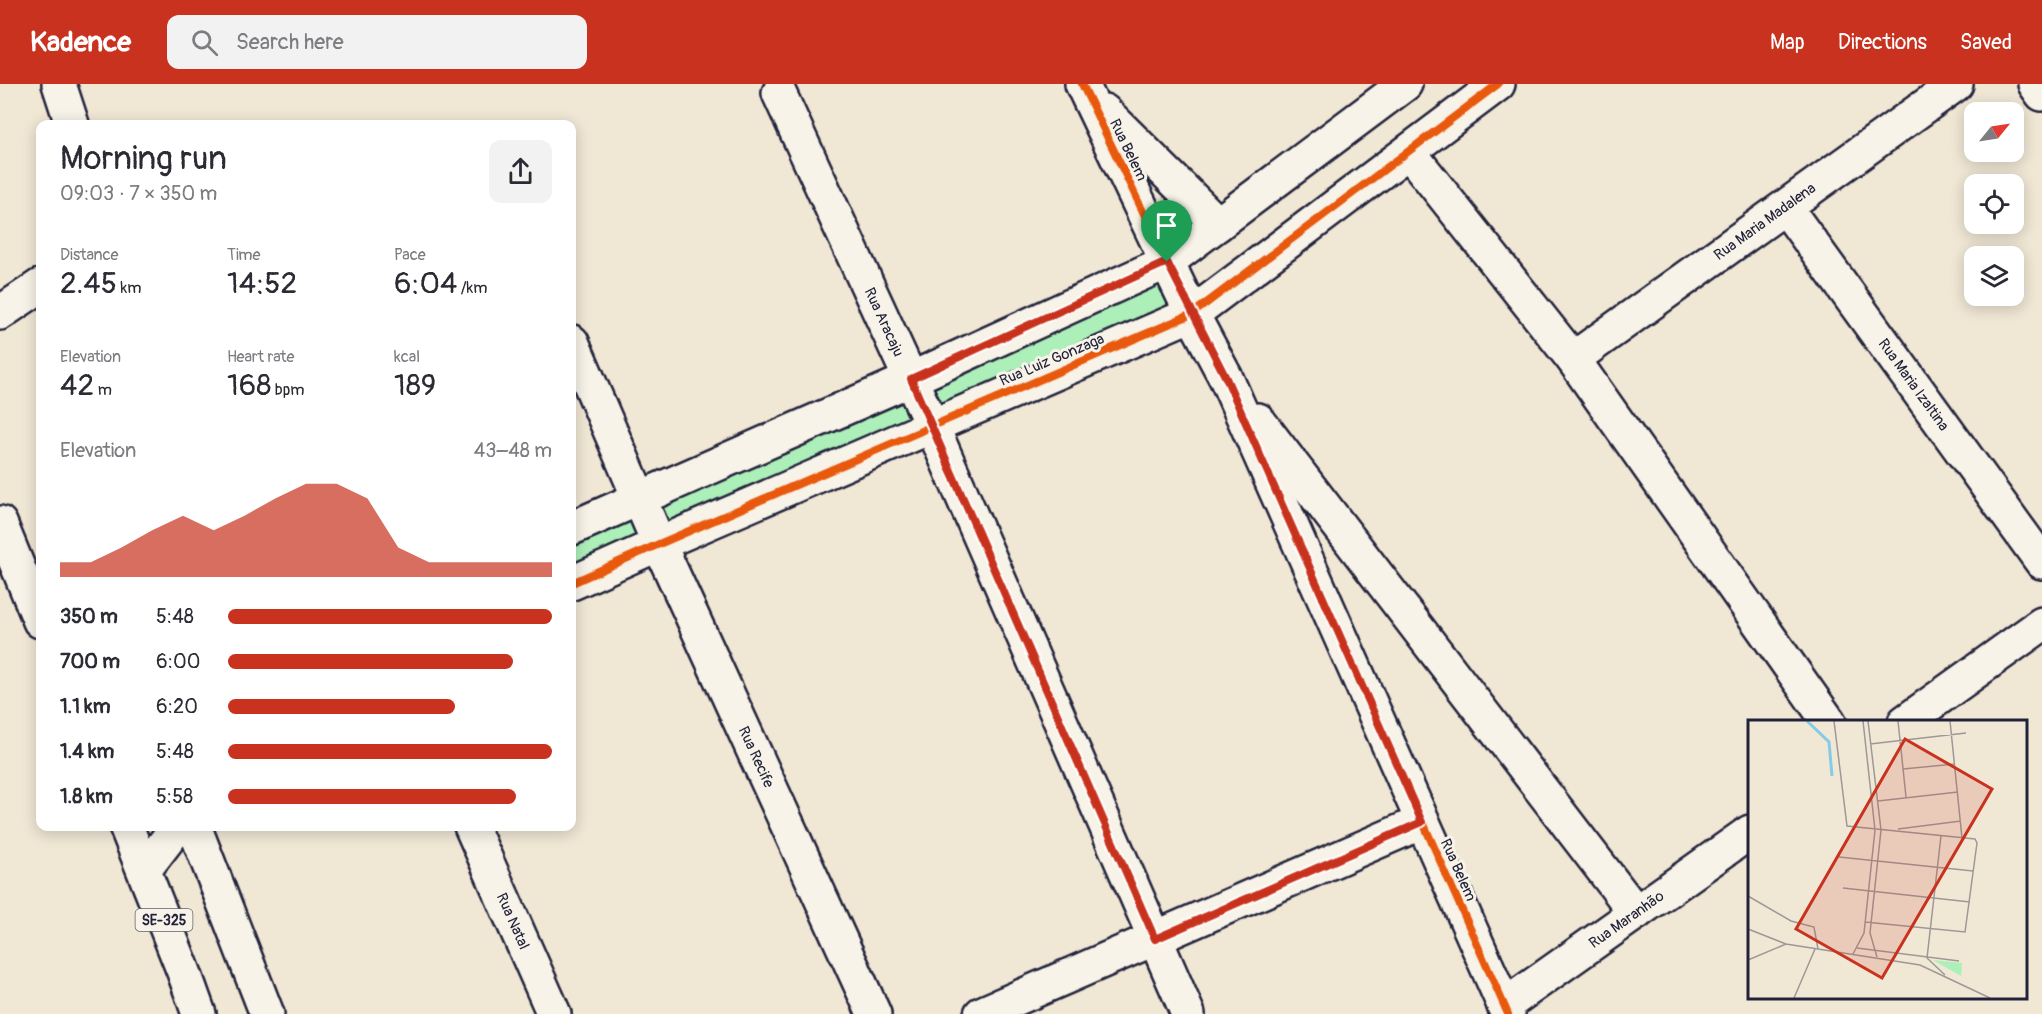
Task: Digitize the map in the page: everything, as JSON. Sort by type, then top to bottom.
[{"type":"street","points":[[60,84],[71,120]]},
{"type":"street","points":[[576,526],[911,379],[1167,262],[1405,84]]},
{"type":"street","name":"Rua Luiz Gonzaga","points":[[576,581],[1192,314],[1498,84]]},
{"type":"street","name":"Rua Maria Madalena","points":[[1573,359],[1956,84]]},
{"type":"street","points":[[2035,84],[2042,94]]},
{"type":"street","points":[[1084,89],[1218,224]]},
{"type":"street","name":"Rua Belem","points":[[1084,89],[1192,314],[1226,378],[1506,1010]]},
{"type":"street","name":"Rua Aracaju","points":[[779,93],[932,426],[1188,1014]]},
{"type":"street","points":[[1409,152],[1573,359],[1828,720]]},
{"type":"street","name":"Rua Maria Izaltina","points":[[1786,208],[2042,561]]},
{"type":"street","points":[[0,313],[36,289]]},
{"type":"street","name":"Rua Recife","points":[[576,351],[659,544],[874,1014]]},
{"type":"street","points":[[1226,378],[1636,913]]},
{"type":"street","points":[[0,523],[36,611]]},
{"type":"street","points":[[1908,720],[2042,624]]},
{"type":"street","points":[[981,1014],[1422,822]]},
{"type":"street","name":"SE-325","points":[[128,831],[199,1014]]},
{"type":"street","points":[[144,870],[174,831]]},
{"type":"street","points":[[196,831],[267,1014]]},
{"type":"street","name":"Rua Natal","points":[[473,831],[554,1014]]},
{"type":"street","name":"Rua Maranhão","points":[[1506,1010],[1748,833]]},
{"type":"green space","points":[[1166,275],[1182,308],[938,407],[928,382]]},
{"type":"green space","points":[[906,393],[916,418],[576,568],[576,543],[797,445]]},
{"type":"cycle path","points":[[1082,84],[1192,314],[1226,378],[1508,1014]]},
{"type":"cycle path","points":[[576,581],[1192,314],[1498,84]]},
{"type":"route","points":[[1167,262],[1226,378],[1422,822],[1155,939],[911,379],[1167,262]]}]
